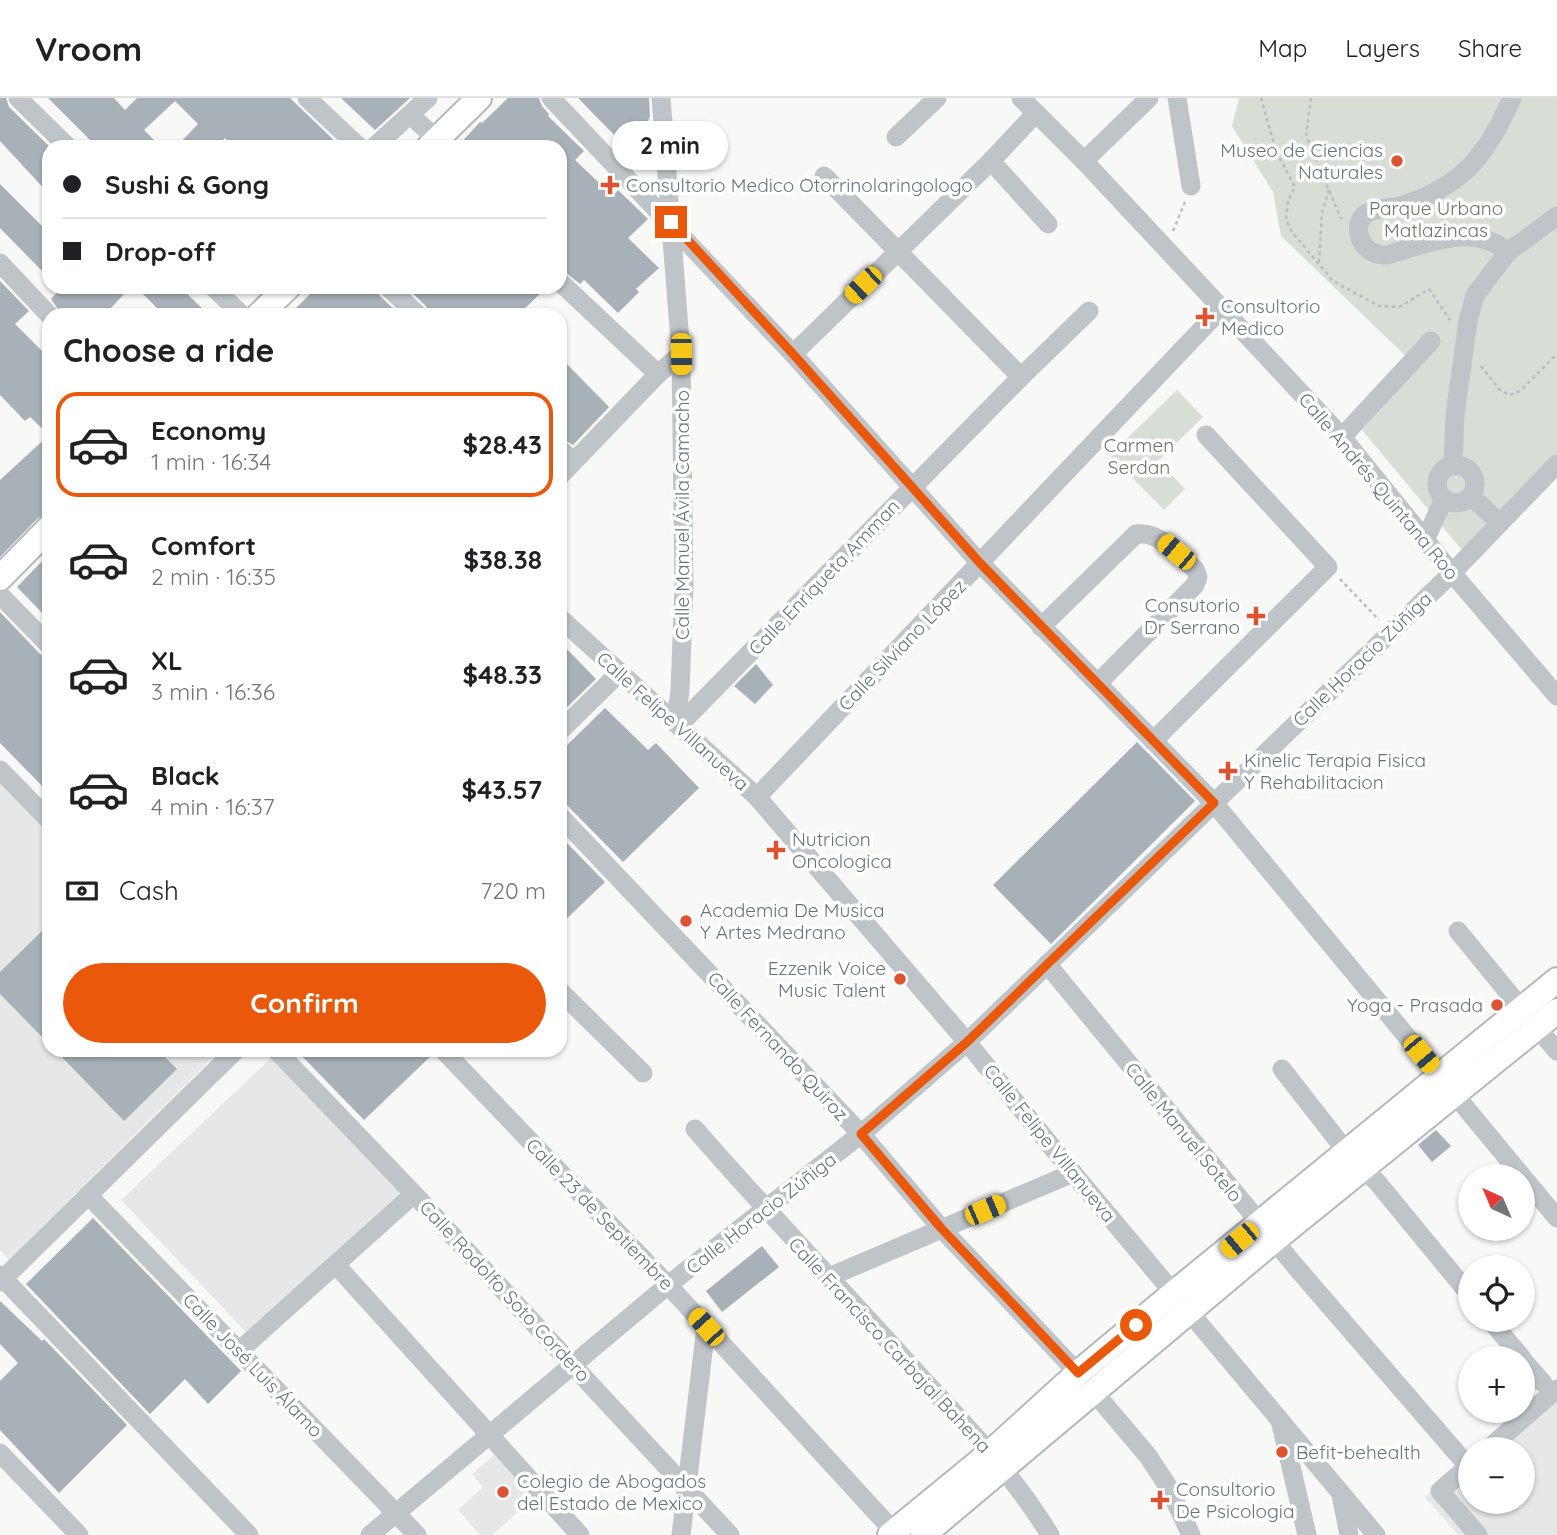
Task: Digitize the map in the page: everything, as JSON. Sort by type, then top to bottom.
[{"type":"main road","points":[[436,140],[479,98]]},
{"type":"main road","points":[[266,308],[281,294]]},
{"type":"main road","points":[[0,578],[42,535]]},
{"type":"main road","points":[[923,1535],[996,1460],[1085,1382],[1446,1084],[1521,1008],[1557,979]]},
{"type":"main road","points":[[1446,1084],[1537,1028],[1557,1011]]},
{"type":"main road","points":[[893,1534],[996,1460]]},
{"type":"street","points":[[18,98],[61,140]]},
{"type":"street","points":[[307,98],[352,140]]},
{"type":"street","points":[[382,140],[428,98]]},
{"type":"street","points":[[551,98],[793,354],[980,563],[1214,803],[1512,1164]]},
{"type":"street","name":"Calle Manuel Ávila Camacho","points":[[661,98],[681,354],[684,587],[677,724]]},
{"type":"street","points":[[896,137],[937,98]]},
{"type":"street","name":"Calle Andrés Quintana Roo","points":[[1021,98],[1342,438],[1557,696]]},
{"type":"street","points":[[1084,162],[1149,98]]},
{"type":"street","points":[[1177,98],[1191,186]]},
{"type":"street","points":[[1508,252],[1496,242],[1464,235],[1387,255],[1376,254],[1367,249],[1359,235],[1358,225],[1362,217],[1370,212],[1402,206],[1436,194],[1457,179],[1476,161],[1497,131],[1512,98]]},
{"type":"street","points":[[793,354],[991,161],[1036,113]]},
{"type":"street","points":[[410,116],[430,140]]},
{"type":"street","points":[[991,161],[1048,224]]},
{"type":"street","points":[[824,176],[1021,377]]},
{"type":"street","points":[[1453,464],[1455,415],[1464,342],[1475,295],[1508,252],[1557,216]]},
{"type":"street","points":[[0,263],[42,308]]},
{"type":"street","points":[[567,289],[658,374]]},
{"type":"street","points":[[220,294],[235,308]]},
{"type":"street","points":[[396,294],[410,308]]},
{"type":"street","name":"Calle Silviano López","points":[[757,797],[1221,309]]},
{"type":"street","name":"Calle Enriqueta Amman","points":[[677,724],[1089,311]]},
{"type":"street","points":[[1342,438],[1431,341]]},
{"type":"street","points":[[567,459],[681,354]]},
{"type":"street","points":[[1153,741],[1328,567],[1206,435]]},
{"type":"street","name":"Calle Horacio Zúñiga","points":[[370,1535],[668,1285],[861,1134],[967,1042],[1452,573],[1557,464]]},
{"type":"street","points":[[1461,465],[1473,474],[1475,481],[1471,496],[1457,503],[1444,499],[1438,492],[1437,478],[1446,467],[1461,465]]},
{"type":"street","points":[[1471,496],[1500,523]]},
{"type":"street","points":[[1425,540],[1444,499]]},
{"type":"street","points":[[1041,627],[1136,534],[1156,536],[1195,569],[1198,577],[1195,585],[1098,683]]},
{"type":"street","points":[[0,595],[42,638]]},
{"type":"street","name":"Calle Felipe Villanueva","points":[[567,624],[757,797],[967,1042],[1376,1535]]},
{"type":"street","points":[[567,724],[620,672]]},
{"type":"street","points":[[0,770],[42,813]]},
{"type":"street","name":"Calle Fernando Quiroz","points":[[567,823],[861,1134],[941,1228],[1085,1382],[1148,1456],[1169,1488],[1191,1535]]},
{"type":"street","points":[[1458,931],[1521,1008]]},
{"type":"street","name":"Calle Manuel Sotelo","points":[[1047,964],[1266,1232],[1458,1453]]},
{"type":"street","points":[[567,998],[643,1073]]},
{"type":"street","points":[[1537,1028],[1557,1051]]},
{"type":"street","points":[[229,1057],[1,1278],[249,1535]]},
{"type":"street","name":"Calle Rodolfo Soto Cordero","points":[[283,1057],[414,1194],[730,1535]]},
{"type":"street","name":"Calle 23 de Septiembre","points":[[450,1057],[668,1285],[893,1534]]},
{"type":"street","points":[[1282,1069],[1354,1159],[1458,1281]]},
{"type":"street","name":"Calle Francisco Carbajal Bahena","points":[[695,1129],[996,1460],[1050,1535]]},
{"type":"street","points":[[829,1276],[1073,1173]]},
{"type":"street","points":[[1535,1191],[1557,1217]]},
{"type":"street","points":[[240,1350],[414,1194]]},
{"type":"street","name":"Calle José Luis Álamo","points":[[88,1195],[417,1535]]},
{"type":"street","points":[[335,1265],[580,1535]]},
{"type":"street","points":[[681,1535],[706,1327]]},
{"type":"street","points":[[1500,1332],[1512,1346]]},
{"type":"street","points":[[1500,1437],[1550,1386],[1535,1371]]},
{"type":"street","points":[[1280,1420],[1307,1535]]},
{"type":"street","points":[[0,1453],[79,1535]]},
{"type":"street","points":[[1458,1469],[1440,1491],[1458,1511]]},
{"type":"street","points":[[1341,1492],[1349,1535]]},
{"type":"street","points":[[1460,1514],[1479,1535]]},
{"type":"path","points":[[1261,98],[1276,151],[1295,187],[1287,201],[1286,220],[1292,232],[1333,281],[1379,306],[1399,307],[1429,289],[1485,375],[1499,389],[1509,394],[1520,391],[1557,354]]},
{"type":"path","points":[[1311,98],[1306,135],[1343,223],[1359,235]]},
{"type":"path","points":[[1165,250],[1191,186]]},
{"type":"path","points":[[1319,262],[1322,213],[1329,189]]},
{"type":"path","points":[[1328,567],[1390,631]]},
{"type":"shaded area","points":[[0,781],[42,824],[42,1057],[213,1057],[9,1260],[0,1250]]},
{"type":"shaded area","points":[[271,1058],[403,1195],[247,1333],[121,1200]]},
{"type":"shaded area","points":[[1557,1380],[1557,1535],[1458,1535],[1425,1497],[1458,1468],[1458,1514],[1535,1514],[1535,1437],[1493,1437],[1508,1423],[1535,1423],[1535,1399]]},
{"type":"shaded area","name":"Colegio de Abogados del Estado de Mexico","points":[[495,1454],[534,1498],[492,1535],[480,1535],[458,1510],[483,1487],[472,1474]]},
{"type":"green space","name":"Parque Urbano Matlazincas","points":[[1239,98],[1557,98],[1557,454],[1462,550],[1362,430],[1418,368],[1281,236],[1273,192],[1232,126]]},
{"type":"green space","name":"Carmen Serdan","points":[[1177,390],[1203,417],[1158,461],[1185,489],[1164,510],[1110,455]]},
{"type":"building","points":[[0,98],[6,98],[9,107],[43,140],[42,186],[0,141]]},
{"type":"building","points":[[48,98],[114,98],[125,110],[137,98],[290,98],[334,140],[183,140],[198,124],[175,101],[144,130],[154,140],[90,140]]},
{"type":"building","points":[[341,98],[410,98],[375,130]]},
{"type":"building","points":[[508,98],[539,98],[548,116],[584,151],[575,160],[613,196],[618,190],[648,219],[628,238],[659,268],[636,289],[639,292],[618,313],[584,280],[580,284],[567,274],[567,140],[463,140]]},
{"type":"building","points":[[578,98],[649,98],[650,116],[646,126],[649,129],[628,149]]},
{"type":"building","points":[[0,184],[42,226],[42,271],[0,228]]},
{"type":"building","points":[[0,281],[29,311],[15,324],[42,351],[42,428],[30,417],[25,421],[0,395]]},
{"type":"building","points":[[56,294],[124,294],[111,308],[57,308],[51,299]]},
{"type":"building","points":[[143,294],[187,294],[202,308],[157,308]]},
{"type":"building","points":[[310,294],[379,294],[393,308],[296,308]]},
{"type":"building","points":[[413,294],[540,294],[525,308],[426,306]]},
{"type":"building","points":[[567,364],[609,407],[573,445],[567,441]]},
{"type":"building","points":[[42,441],[42,517],[0,557],[0,480]]},
{"type":"building","points":[[42,561],[42,613],[17,587]]},
{"type":"building","points":[[0,612],[42,655],[42,786],[0,743]]},
{"type":"building","points":[[567,649],[596,679],[567,707]]},
{"type":"building","points":[[756,664],[773,685],[755,704],[734,686]]},
{"type":"building","points":[[605,708],[648,750],[656,743],[699,788],[623,862],[567,805],[567,745]]},
{"type":"building","points":[[1137,742],[1195,801],[1051,944],[993,885]]},
{"type":"building","points":[[567,843],[605,882],[567,918]]},
{"type":"building","points":[[42,931],[42,1037],[0,994],[0,972]]},
{"type":"building","points":[[62,1057],[165,1057],[177,1069],[124,1121]]},
{"type":"building","points":[[303,1057],[430,1057],[364,1120]]},
{"type":"building","points":[[1436,1130],[1451,1146],[1432,1162],[1418,1145]]},
{"type":"building","points":[[93,1218],[241,1371],[208,1404],[185,1379],[150,1414],[26,1284]]},
{"type":"building","points":[[762,1246],[779,1267],[722,1312],[706,1291]]},
{"type":"building","points":[[0,1301],[42,1341],[44,1339],[127,1425],[59,1493],[0,1430],[0,1381],[18,1363],[0,1344]]},
{"type":"place","name":"Museo de Ciencias Naturales","points":[[1397,161]]},
{"type":"place","name":"Consultorio Medico Otorrinolaringologo","points":[[610,185]]},
{"type":"place","name":"Consultorio Medico","points":[[1205,317]]},
{"type":"place","name":"Consutorio Dr Serrano","points":[[1256,616]]},
{"type":"place","name":"Kinelic Terapia Fisica Y Rehabilitacion","points":[[1228,771]]},
{"type":"place","name":"Nutricion Oncologica","points":[[776,850]]},
{"type":"place","name":"Academia De Musica Y Artes Medrano","points":[[686,921]]},
{"type":"place","name":"Ezzenik Voice Music Talent","points":[[900,979]]},
{"type":"place","name":"Yoga - Prasada","points":[[1497,1005]]},
{"type":"place","name":"Befit-behealth","points":[[1282,1452]]},
{"type":"place","name":"Colegio de Abogados del Estado de Mexico","points":[[503,1492]]},
{"type":"place","name":"Consultorio De Psicologia","points":[[1160,1500]]},
{"type":"route","points":[[671,222],[980,563],[1214,803],[967,1042],[861,1134],[941,1228],[1078,1373],[1136,1325]]}]
